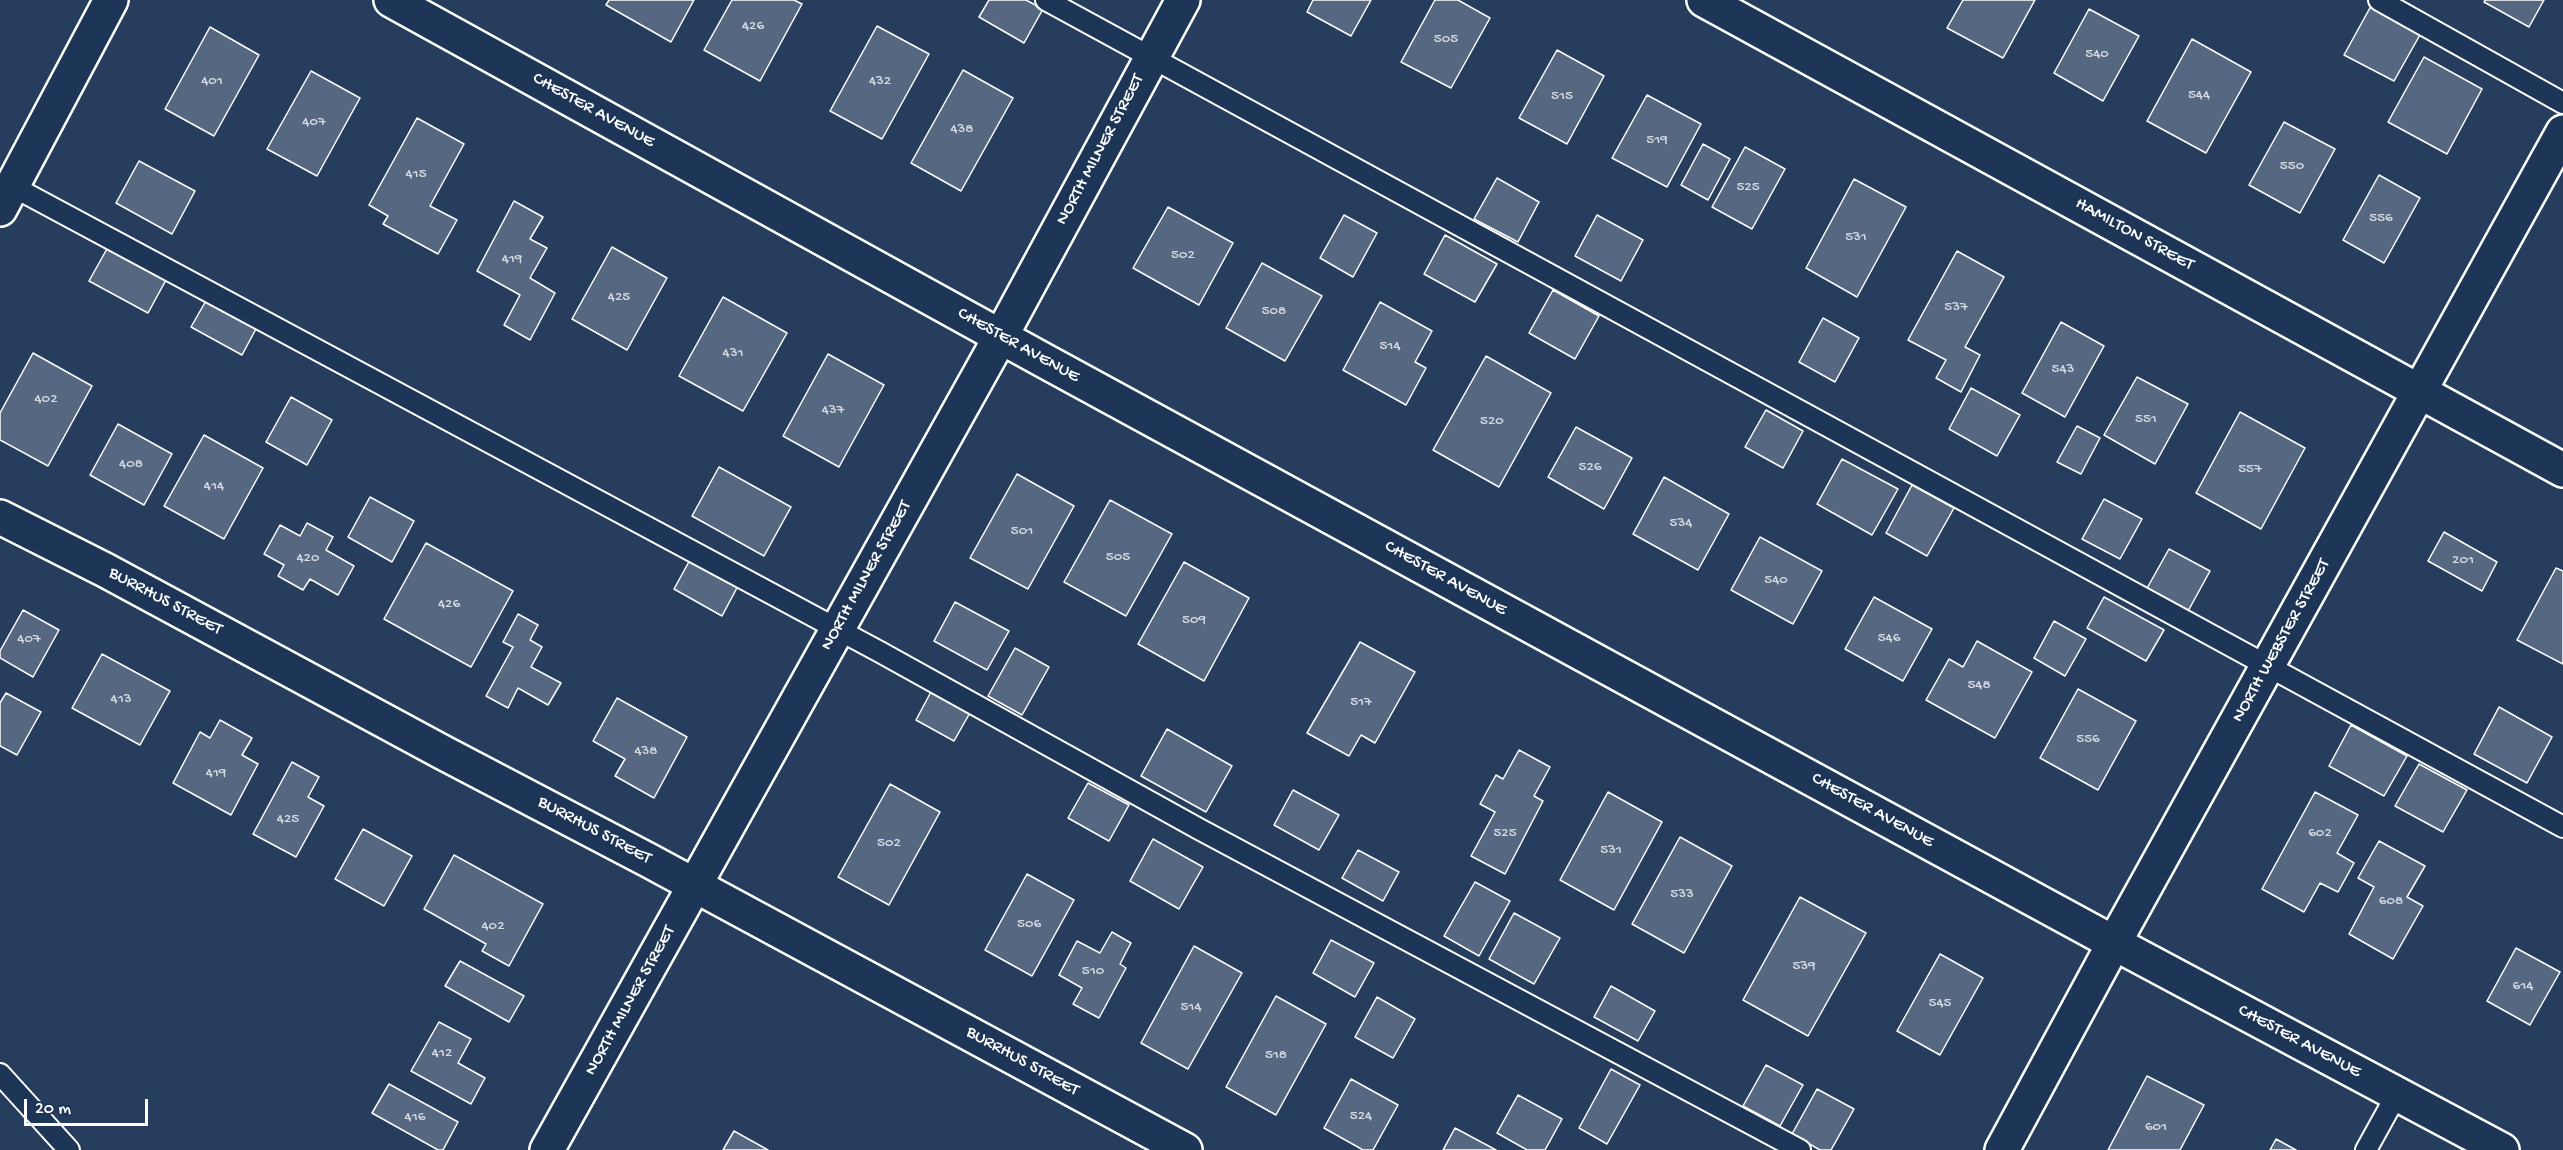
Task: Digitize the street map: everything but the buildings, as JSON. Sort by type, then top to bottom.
[{"type":"street","points":[[6,197],[111,0]]},
{"type":"street","name":"CHESTER AVENUE","points":[[392,0],[1001,336],[2114,943],[2502,1150]]},
{"type":"street","name":"NORTH MILNER STREET","points":[[547,1150],[1001,336],[1183,0]]},
{"type":"street","name":"HAMILTON STREET","points":[[1704,0],[2563,471]]},
{"type":"street","name":"NORTH WEBSTER STREET","points":[[2002,1150],[2114,943],[2563,132]]},
{"type":"street","name":"BURRHUS STREET","points":[[0,517],[116,575],[1185,1150]]},
{"type":"lane","points":[[1046,0],[2563,827]]},
{"type":"lane","points":[[2379,0],[2563,103]]},
{"type":"lane","points":[[6,197],[837,629],[1199,829],[1800,1150]]},
{"type":"lane","points":[[0,1074],[69,1150]]},
{"type":"lane","points":[[2366,1150],[2397,1094]]}]
